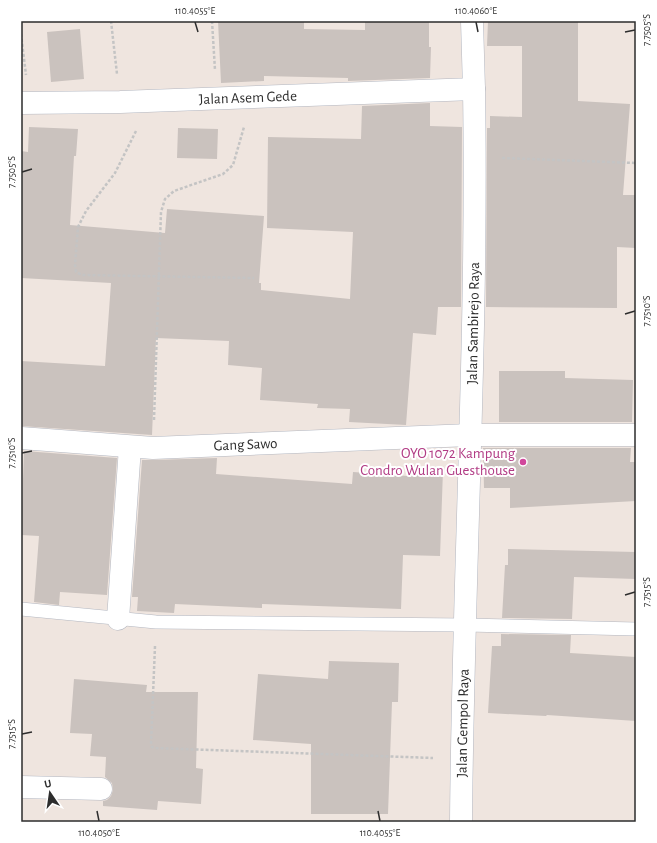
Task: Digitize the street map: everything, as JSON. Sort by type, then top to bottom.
[{"type":"street","name":"Jalan Sambirejo Raya","points":[[466,625],[476,157],[472,21]]},
{"type":"street","name":"Jalan Asem Gede","points":[[26,103],[120,102],[474,89]]},
{"type":"street","name":"Gang Sawo","points":[[21,438],[154,448],[470,435],[636,436]]},
{"type":"street","points":[[118,619],[130,446]]},
{"type":"street","name":"Jalan Gempol Raya","points":[[461,822],[466,625]]},
{"type":"street","points":[[21,787],[101,789]]},
{"type":"lane","points":[[21,609],[156,622],[466,625],[636,629]]},
{"type":"path","points":[[111,21],[120,102]]},
{"type":"path","points":[[212,21],[216,98]]},
{"type":"path","points":[[21,34],[26,103]]},
{"type":"path","points":[[154,448],[160,212],[165,199],[174,192],[223,174],[233,165],[251,97]]},
{"type":"path","points":[[153,100],[131,139],[115,173],[86,211],[78,227],[75,265],[76,272],[82,275],[254,278]]},
{"type":"path","points":[[476,157],[636,163]]},
{"type":"path","points":[[156,622],[152,747],[163,749],[462,758]]},
{"type":"building","points":[[218,21],[304,21],[304,29],[365,30],[365,21],[429,21],[429,47],[431,47],[430,78],[348,81],[348,78],[264,76],[264,81],[221,83]]},
{"type":"building","points":[[488,21],[578,21],[578,101],[630,104],[623,195],[636,195],[636,248],[617,247],[617,308],[486,307],[487,128],[490,128],[490,116],[522,117],[522,46],[487,46]]},
{"type":"building","points":[[80,29],[84,79],[51,82],[47,32]]},
{"type":"building","points":[[430,103],[430,126],[462,127],[461,307],[438,307],[436,335],[413,333],[406,425],[349,422],[350,409],[317,408],[318,404],[260,400],[262,368],[228,365],[229,341],[156,338],[152,435],[21,426],[21,361],[105,366],[111,283],[21,278],[21,151],[28,152],[29,127],[78,129],[76,156],[74,156],[70,225],[165,233],[167,209],[264,216],[259,283],[261,283],[261,290],[350,299],[353,232],[267,228],[268,137],[361,139],[362,106]]},
{"type":"building","points":[[178,128],[218,129],[217,159],[177,158]]},
{"type":"building","points":[[499,371],[565,371],[565,378],[633,380],[632,422],[499,422]]},
{"type":"building","points":[[483,448],[631,448],[630,462],[636,462],[636,501],[510,508],[510,488],[484,488]]},
{"type":"building","points":[[24,451],[117,458],[107,595],[60,592],[59,605],[34,602],[39,536],[21,535]]},
{"type":"building","points":[[217,458],[216,474],[352,484],[353,472],[407,476],[408,468],[443,470],[440,556],[403,555],[401,609],[262,604],[262,608],[175,604],[174,613],[137,611],[138,597],[132,597],[142,460]]},
{"type":"building","points":[[508,549],[636,552],[636,579],[574,577],[572,619],[502,618],[505,565],[508,565]]},
{"type":"building","points":[[501,634],[571,635],[570,653],[636,657],[636,721],[488,713],[492,646],[501,646]]},
{"type":"building","points":[[329,661],[399,663],[398,702],[392,702],[388,814],[311,814],[311,744],[253,740],[258,674],[328,679]]},
{"type":"building","points":[[74,679],[147,685],[146,692],[198,692],[196,768],[203,769],[201,804],[158,801],[157,810],[103,806],[103,801],[107,800],[111,796],[113,790],[112,783],[105,777],[106,757],[90,756],[92,734],[70,733]]},
{"type":"place","name":"OYO 1072 Kampung Condro Wulan Guesthouse","points":[[523,462]]}]
